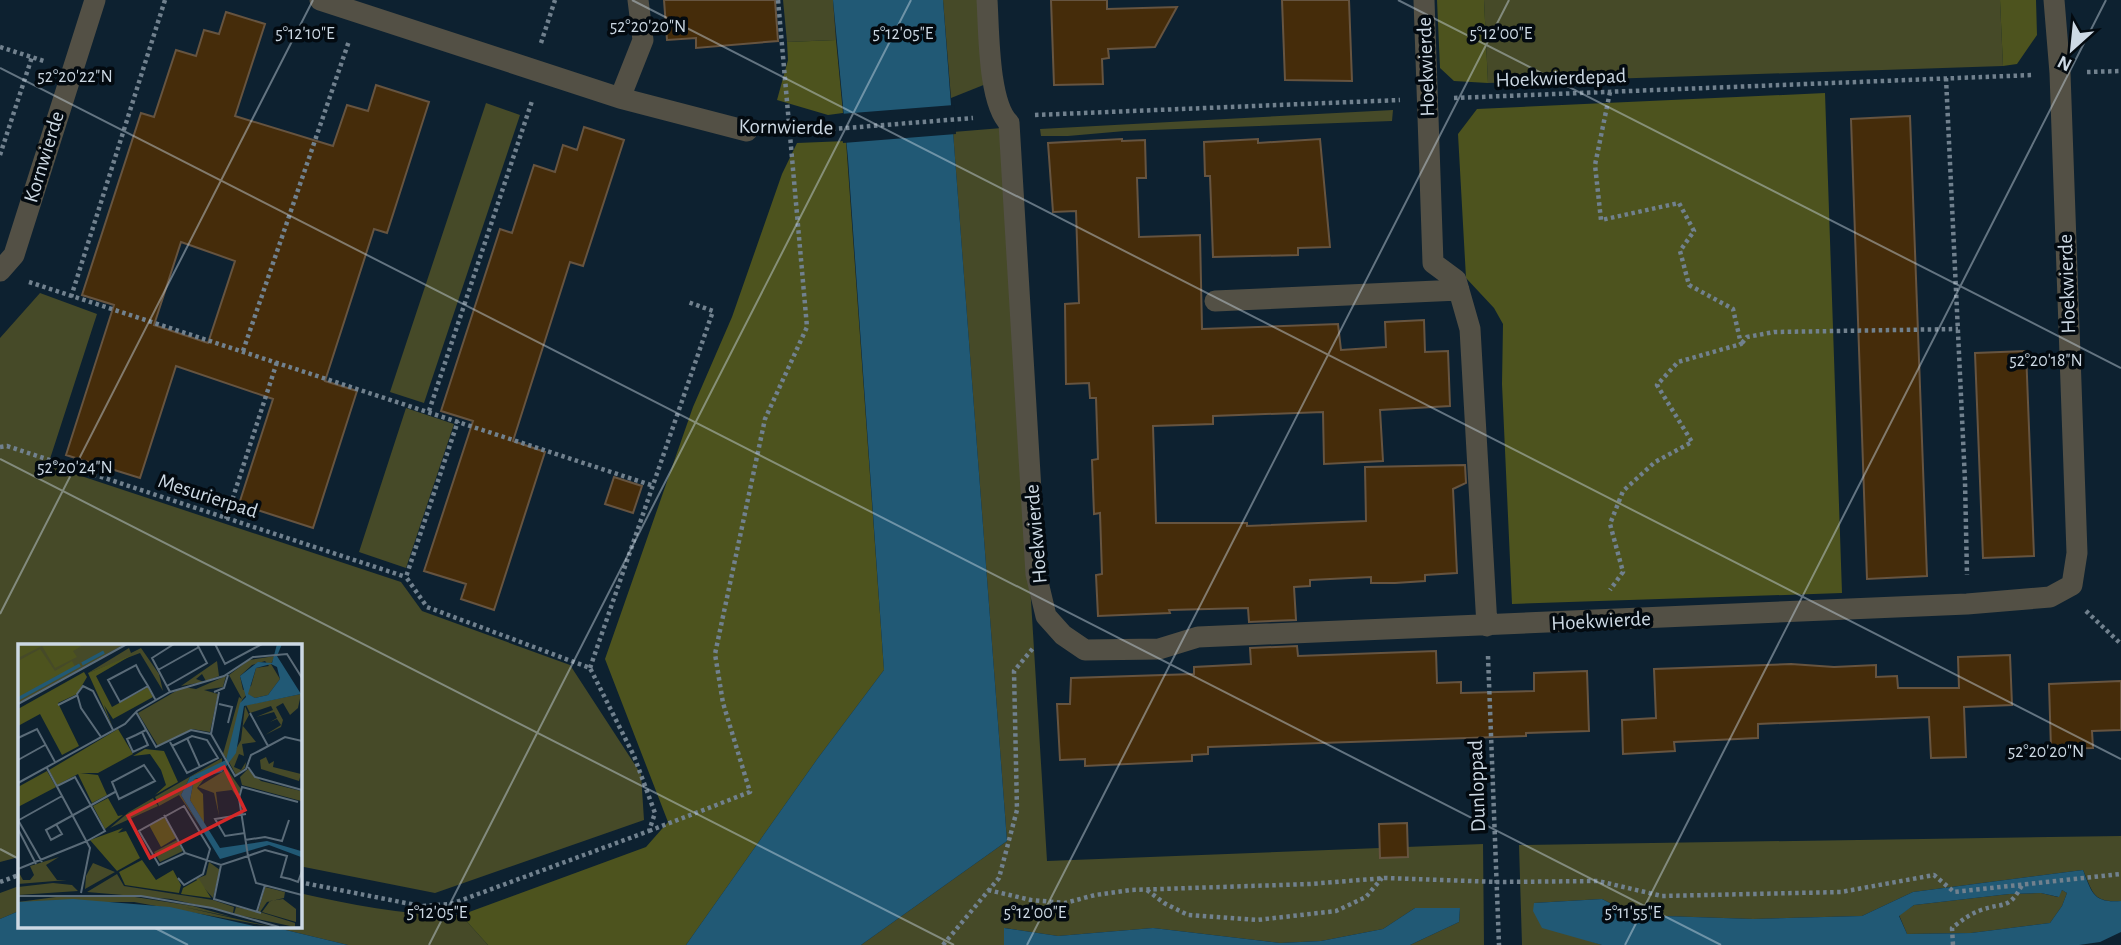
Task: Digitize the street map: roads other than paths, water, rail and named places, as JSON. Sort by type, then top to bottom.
[{"type":"street","name":"Kornwierde","points":[[0,271],[13,255],[95,0]]},
{"type":"street","name":"Kornwierde","points":[[320,0],[620,98],[747,131]]},
{"type":"street","points":[[620,98],[643,40],[638,0]]},
{"type":"street","name":"Hoekwierde","points":[[987,0],[992,72],[1002,116],[1009,123],[1036,574],[1046,616],[1063,635],[1085,650],[1159,649],[1198,637],[1967,604],[2050,597],[2072,585],[2077,553],[2060,74],[2054,0]]},
{"type":"street","name":"Hoekwierde","points":[[1424,0],[1433,263],[1456,280],[1470,329],[1487,626]]},
{"type":"street","points":[[1215,301],[1459,290]]},
{"type":"water","points":[[833,0],[943,0],[1007,841],[861,945],[686,945],[818,758],[884,670],[848,159]]},
{"type":"water","points":[[2083,870],[2095,895],[2105,900],[2121,901],[2121,932],[2100,942],[2079,945],[1602,945],[1542,928],[1533,911],[1534,903],[1602,899],[1633,915],[1753,919],[1862,916],[1913,892]],"holes":[[[2062,890],[2067,893],[2050,923],[1971,933],[1907,934],[1899,916],[1914,905],[2009,894],[2041,893],[2059,897]]]},
{"type":"water","points":[[1415,908],[1460,908],[1459,922],[1410,945],[1004,945],[1004,928],[1058,936],[1153,928],[1280,943],[1321,941],[1383,929]]},
{"type":"water","points":[[18,911],[18,928],[277,928],[348,945],[0,945],[0,919]]}]
